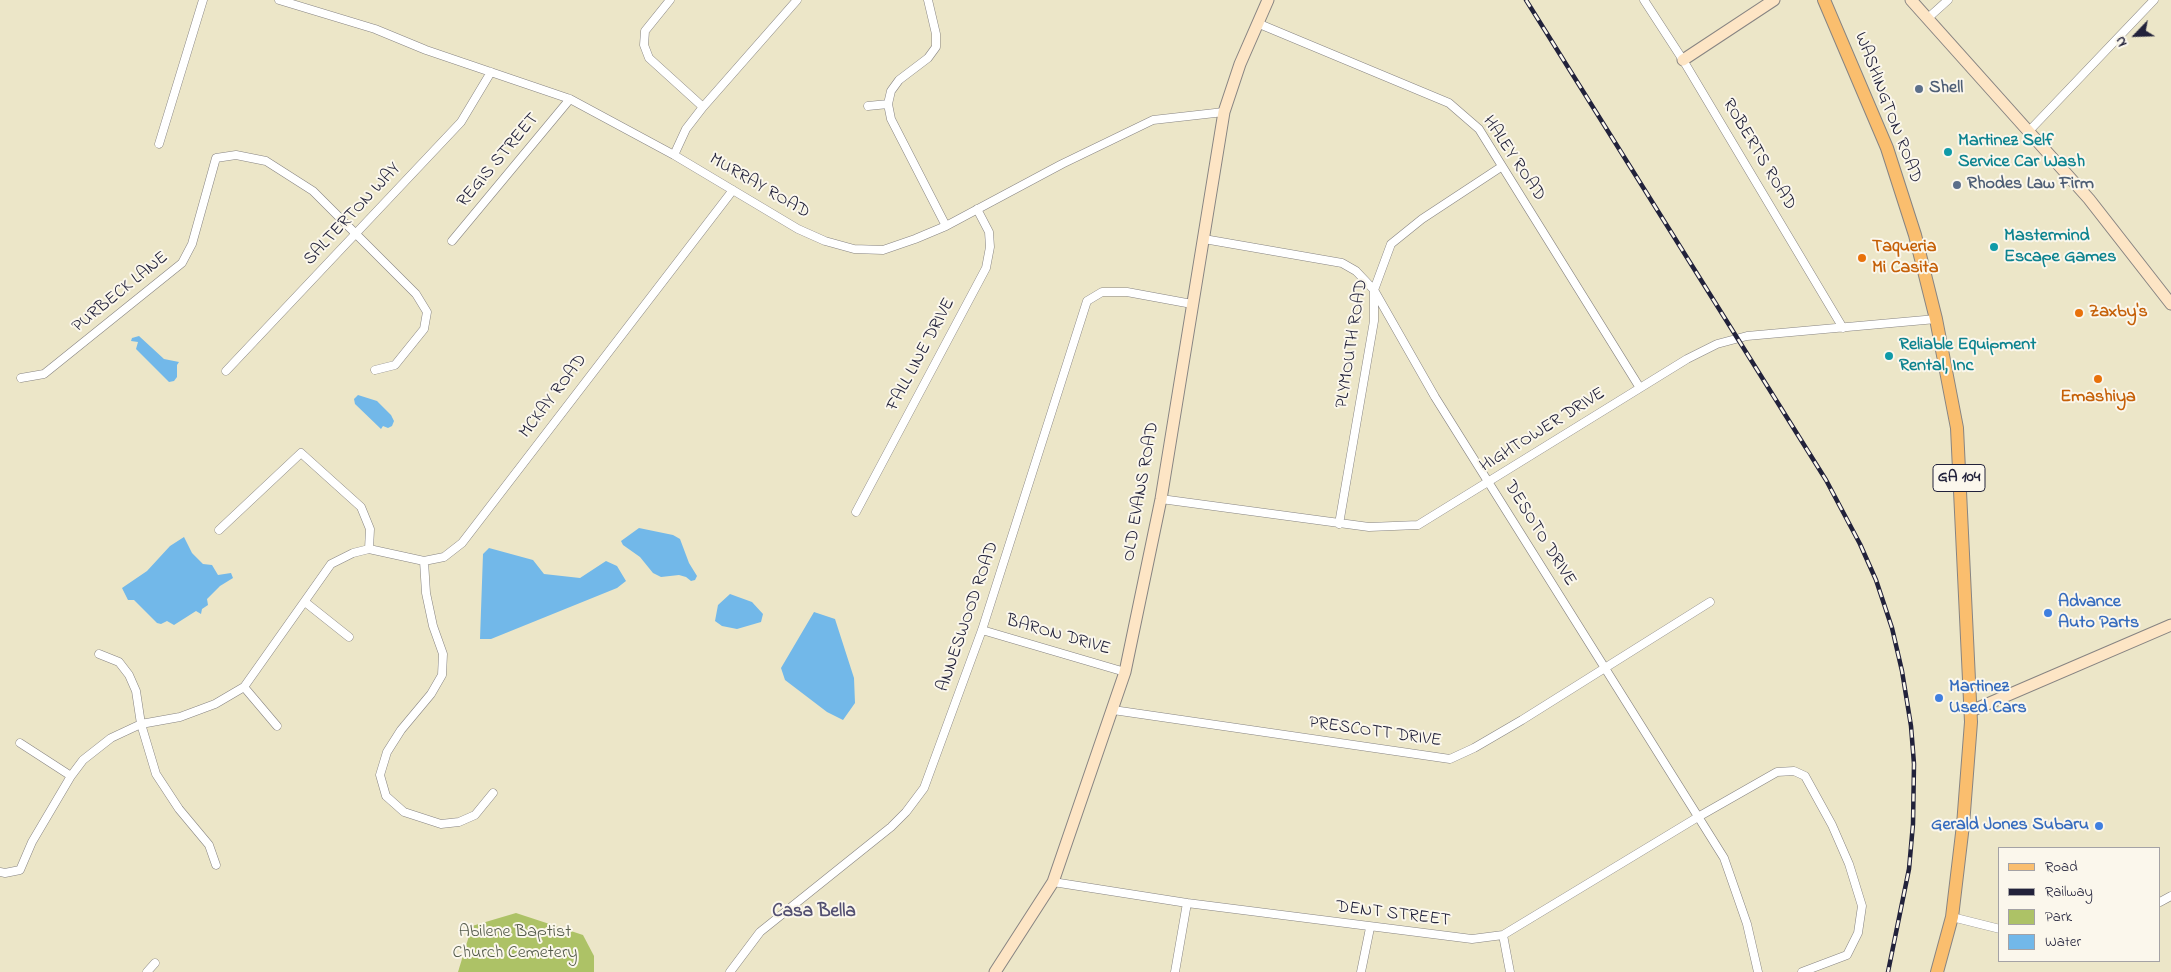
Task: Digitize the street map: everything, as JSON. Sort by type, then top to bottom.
[{"type":"main road","name":"WASHINGTON ROAD","points":[[1824,0],[1888,148],[1915,236],[1936,319],[1957,428],[1971,711],[1963,825],[1952,917],[1937,972]]},
{"type":"street","points":[[159,144],[203,0]]},
{"type":"street","name":"MURRAY ROAD","points":[[279,0],[375,29],[570,99],[674,155],[798,229],[825,241],[854,249],[883,250],[946,226],[1062,164],[1153,120],[1224,112]]},
{"type":"street","points":[[670,0],[645,30],[644,44],[649,58],[703,106]]},
{"type":"street","points":[[674,155],[686,129],[703,106],[797,0]]},
{"type":"street","points":[[928,0],[936,34],[936,47],[928,58],[899,80],[891,91],[888,104],[891,119],[946,226]]},
{"type":"street","name":"OLD EVANS ROAD","points":[[995,972],[1053,882],[1125,672],[1161,499],[1224,112],[1257,23],[1268,0]]},
{"type":"street","name":"ROBERTS ROAD","points":[[1644,0],[1683,60],[1843,328]]},
{"type":"street","points":[[1683,60],[1774,0]]},
{"type":"street","points":[[1911,0],[2089,199],[2171,304]]},
{"type":"street","points":[[1928,18],[1948,0]]},
{"type":"street","points":[[2029,131],[2154,0]]},
{"type":"street","name":"HALEY ROAD","points":[[1257,23],[1449,103],[1479,130],[1640,388]]},
{"type":"street","name":"SALTERTON WAY","points":[[226,371],[461,122],[491,72]]},
{"type":"street","name":"REGIS STREET","points":[[452,241],[570,99]]},
{"type":"street","points":[[868,106],[888,104]]},
{"type":"street","name":"PURBECK LANE","points":[[21,378],[44,374],[182,263],[192,244],[216,158],[236,155],[266,161],[313,191],[355,234]]},
{"type":"street","name":"PLYMOUTH ROAD","points":[[1339,524],[1374,321],[1374,290],[1391,244],[1422,219],[1501,166]]},
{"type":"street","name":"MCKAY ROAD","points":[[369,549],[424,561],[444,558],[462,543],[733,190]]},
{"type":"street","name":"FALL LINE DRIVE","points":[[856,512],[986,268],[990,247],[989,232],[977,209]]},
{"type":"street","points":[[355,234],[416,294],[427,312],[424,329],[395,365],[375,370]]},
{"type":"street","name":"DESOTO DRIVE","points":[[1204,239],[1342,263],[1356,271],[1374,290],[1435,397],[1724,858],[1746,924],[1758,972]]},
{"type":"street","name":"ANNESWOOD ROAD","points":[[730,972],[760,932],[891,827],[906,812],[924,788],[982,630],[1087,301],[1102,292],[1127,292],[1192,304]]},
{"type":"street","name":"HIGHTOWER DRIVE","points":[[1161,499],[1369,528],[1418,526],[1687,359],[1726,341],[1747,336],[1936,319]]},
{"type":"street","points":[[0,872],[20,870],[32,842],[82,760],[111,738],[140,724],[180,716],[215,704],[244,687],[331,564],[353,553],[369,549],[370,529],[361,507],[301,453],[219,530]]},
{"type":"street","points":[[424,561],[426,593],[433,626],[443,654],[442,675],[431,694],[401,730],[387,752],[380,775],[386,796],[404,812],[441,824],[459,822],[475,814],[493,793]]},
{"type":"street","points":[[305,602],[349,637]]},
{"type":"street","name":"PRESCOTT DRIVE","points":[[1113,710],[1450,759],[1506,730],[1710,602]]},
{"type":"street","points":[[1971,711],[2171,625]]},
{"type":"street","name":"BARON DRIVE","points":[[982,630],[1125,672]]},
{"type":"street","points":[[99,654],[119,662],[130,675],[136,691],[140,724],[156,774],[179,810],[209,845],[216,864]]},
{"type":"street","points":[[244,687],[277,726]]},
{"type":"street","points":[[20,743],[72,776]]},
{"type":"street","name":"DENT STREET","points":[[1053,882],[1187,903],[1370,928],[1472,939],[1503,935],[1698,817],[1777,772],[1794,771],[1805,776],[1815,790],[1849,864],[1862,906],[1858,932],[1847,954],[1802,972]]},
{"type":"street","points":[[1175,972],[1187,903]]},
{"type":"street","points":[[1952,917],[1998,928]]},
{"type":"street","points":[[1361,972],[1370,928]]},
{"type":"street","points":[[1503,935],[1510,972]]},
{"type":"street","points":[[147,972],[155,963]]},
{"type":"green space","name":"Abilene Baptist Church Cemetery","points":[[516,913],[583,935],[594,956],[594,972],[458,972],[472,926]]},
{"type":"water","points":[[139,336],[164,359],[179,362],[177,365],[177,377],[174,381],[169,382],[136,349],[138,342],[131,341],[132,338]]},
{"type":"water","points":[[358,395],[377,401],[391,415],[394,421],[392,426],[388,428],[383,426],[381,429],[355,404],[354,399]]},
{"type":"water","points":[[639,528],[673,535],[680,539],[689,563],[697,576],[695,580],[691,581],[679,575],[661,577],[653,573],[640,557],[623,545],[621,541]]},
{"type":"water","points":[[184,537],[192,553],[203,564],[212,565],[218,575],[231,573],[233,578],[220,586],[207,599],[208,605],[202,609],[201,614],[196,611],[174,625],[167,621],[161,624],[157,623],[134,600],[128,600],[122,588],[147,571],[170,546]]},
{"type":"water","points":[[489,548],[533,560],[544,574],[580,578],[606,561],[617,566],[626,581],[617,588],[491,639],[480,639],[483,554]]},
{"type":"water","points":[[730,594],[752,602],[763,614],[761,622],[737,629],[722,626],[715,621],[718,605]]},
{"type":"water","points":[[814,612],[835,619],[854,678],[855,703],[843,720],[827,712],[785,680],[781,668]]},
{"type":"railway","points":[[1526,0],[1826,480],[1860,544],[1876,580],[1892,628],[1902,671],[1911,726],[1914,764],[1913,824],[1909,869],[1888,972]]},
{"type":"place","name":"Shell","points":[[1919,89]]},
{"type":"place","name":"Martinez Self Service Car Wash","points":[[1948,152]]},
{"type":"place","name":"Rhodes Law Firm","points":[[1957,185]]},
{"type":"place","name":"Mastermind Escape Games","points":[[1994,247]]},
{"type":"place","name":"Taqueria Mi Casita","points":[[1862,258]]},
{"type":"place","name":"Zaxby's","points":[[2079,313]]},
{"type":"place","name":"Reliable Equipment Rental, Inc","points":[[1889,356]]},
{"type":"place","name":"Emashiya","points":[[2098,379]]},
{"type":"place","name":"Advance Auto Parts","points":[[2048,613]]},
{"type":"place","name":"Martinez Used Cars","points":[[1939,698]]},
{"type":"place","name":"Gerald Jones Subaru","points":[[2099,826]]},
{"type":"district","name":"Casa Bella","points":[[814,913]]}]
